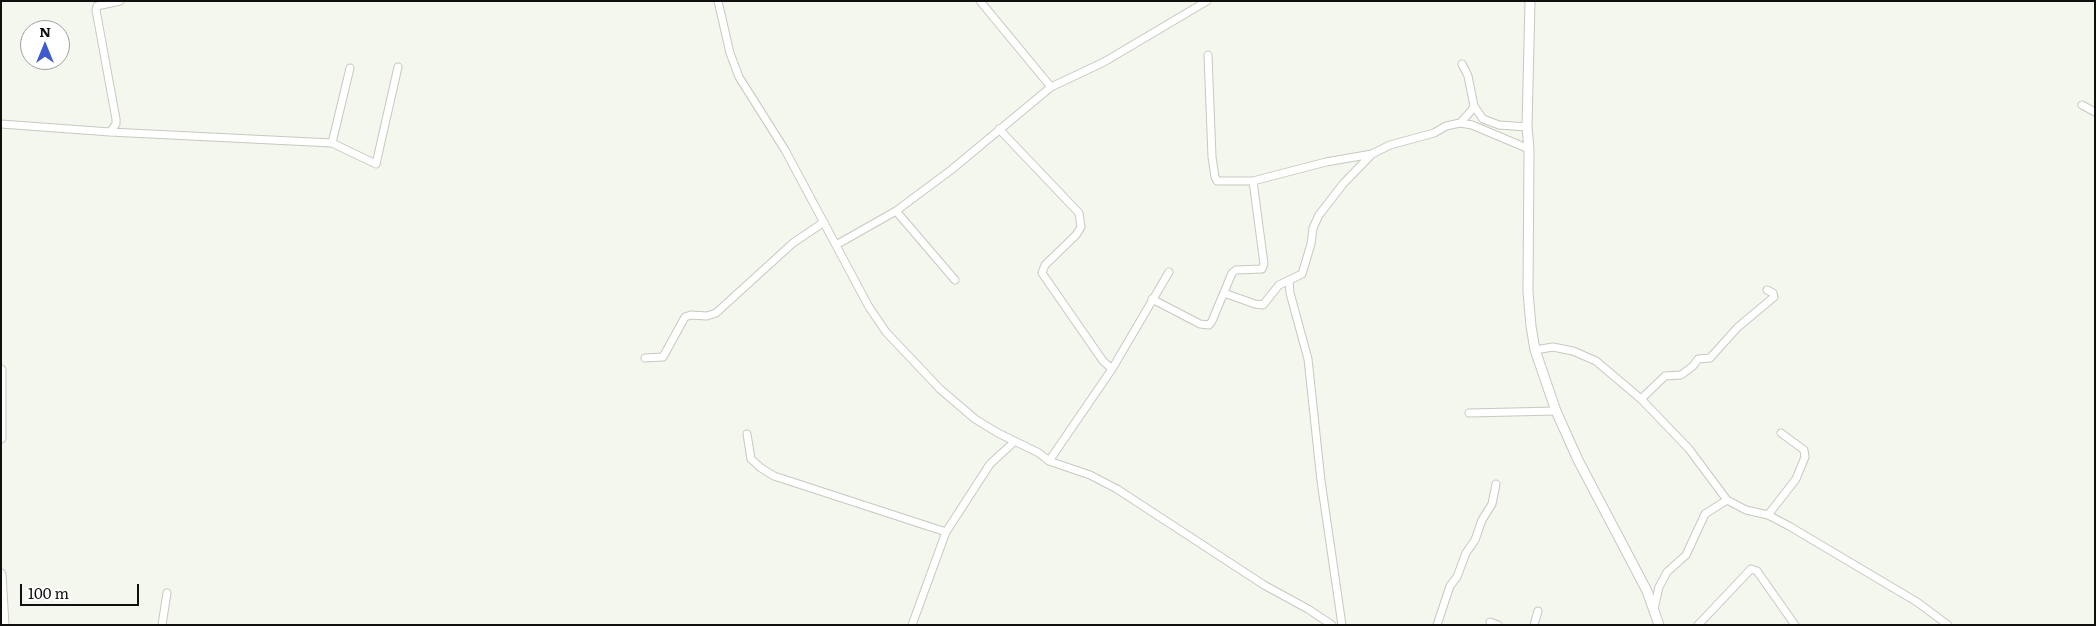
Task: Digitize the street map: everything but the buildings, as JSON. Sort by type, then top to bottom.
[{"type":"street","points":[[110,132],[116,124],[116,119],[96,10],[98,6],[120,1]]},
{"type":"street","points":[[718,1],[730,53],[739,77],[785,150],[869,307],[886,332],[958,406],[975,419],[1014,442],[1039,453],[1049,461],[1090,475],[1117,489],[1264,585],[1308,609],[1332,625]]},
{"type":"street","points":[[980,1],[1051,87]]},
{"type":"street","points":[[836,245],[896,211],[951,170],[1051,87],[1104,62],[1207,1]]},
{"type":"street","points":[[1530,1],[1527,127],[1529,149],[1528,292],[1531,326],[1536,350],[1556,412],[1578,460],[1647,591],[1659,625]]},
{"type":"street","points":[[1208,55],[1212,158],[1217,182],[1253,181],[1326,162],[1372,154]]},
{"type":"street","points":[[1462,64],[1468,76],[1474,106],[1478,113],[1490,123],[1512,127],[1527,127]]},
{"type":"street","points":[[1,124],[291,143],[332,143],[376,164],[398,67]]},
{"type":"street","points":[[332,143],[350,68]]},
{"type":"street","points":[[2082,105],[2095,112]]},
{"type":"street","points":[[1460,123],[1468,116],[1474,106]]},
{"type":"street","points":[[1224,293],[1260,306],[1267,302],[1279,285],[1300,276],[1305,270],[1313,228],[1319,215],[1342,184],[1372,154],[1390,144],[1434,133],[1446,126],[1460,123],[1472,125],[1529,149]]},
{"type":"street","points":[[999,129],[1079,213],[1081,227],[1076,235],[1045,265],[1042,273],[1103,360],[1112,368]]},
{"type":"street","points":[[1152,299],[1205,326],[1212,321],[1230,277],[1236,270],[1262,269],[1264,264],[1253,181]]},
{"type":"street","points":[[896,211],[955,280]]},
{"type":"street","points":[[645,358],[665,356],[685,317],[691,315],[707,316],[716,313],[793,243],[824,222]]},
{"type":"street","points":[[1049,461],[1112,368],[1169,272]]},
{"type":"street","points":[[1289,280],[1290,293],[1308,359],[1321,481],[1342,625]]},
{"type":"street","points":[[1641,399],[1665,376],[1682,375],[1698,359],[1710,358],[1738,327],[1774,297],[1774,293],[1767,290]]},
{"type":"street","points":[[1536,350],[1553,347],[1584,355],[1606,367],[1641,399],[1689,449],[1727,500],[1746,510],[1768,515],[1909,597],[1948,625]]},
{"type":"street","points":[[1,370],[1,438]]},
{"type":"street","points":[[1469,412],[1556,412]]},
{"type":"street","points":[[1768,515],[1796,479],[1805,457],[1804,450],[1781,433]]},
{"type":"street","points":[[747,434],[751,459],[774,476],[946,532]]},
{"type":"street","points":[[912,625],[946,532],[990,464],[1014,442]]},
{"type":"street","points":[[1437,625],[1450,586],[1457,577],[1466,553],[1475,540],[1482,520],[1492,504],[1496,484]]},
{"type":"street","points":[[1653,609],[1659,587],[1667,572],[1686,555],[1705,514],[1727,500]]},
{"type":"street","points":[[1698,625],[1751,569],[1757,571],[1794,625]]},
{"type":"street","points":[[1,574],[4,625]]},
{"type":"street","points":[[162,625],[167,593]]},
{"type":"street","points":[[1534,625],[1538,611]]}]
